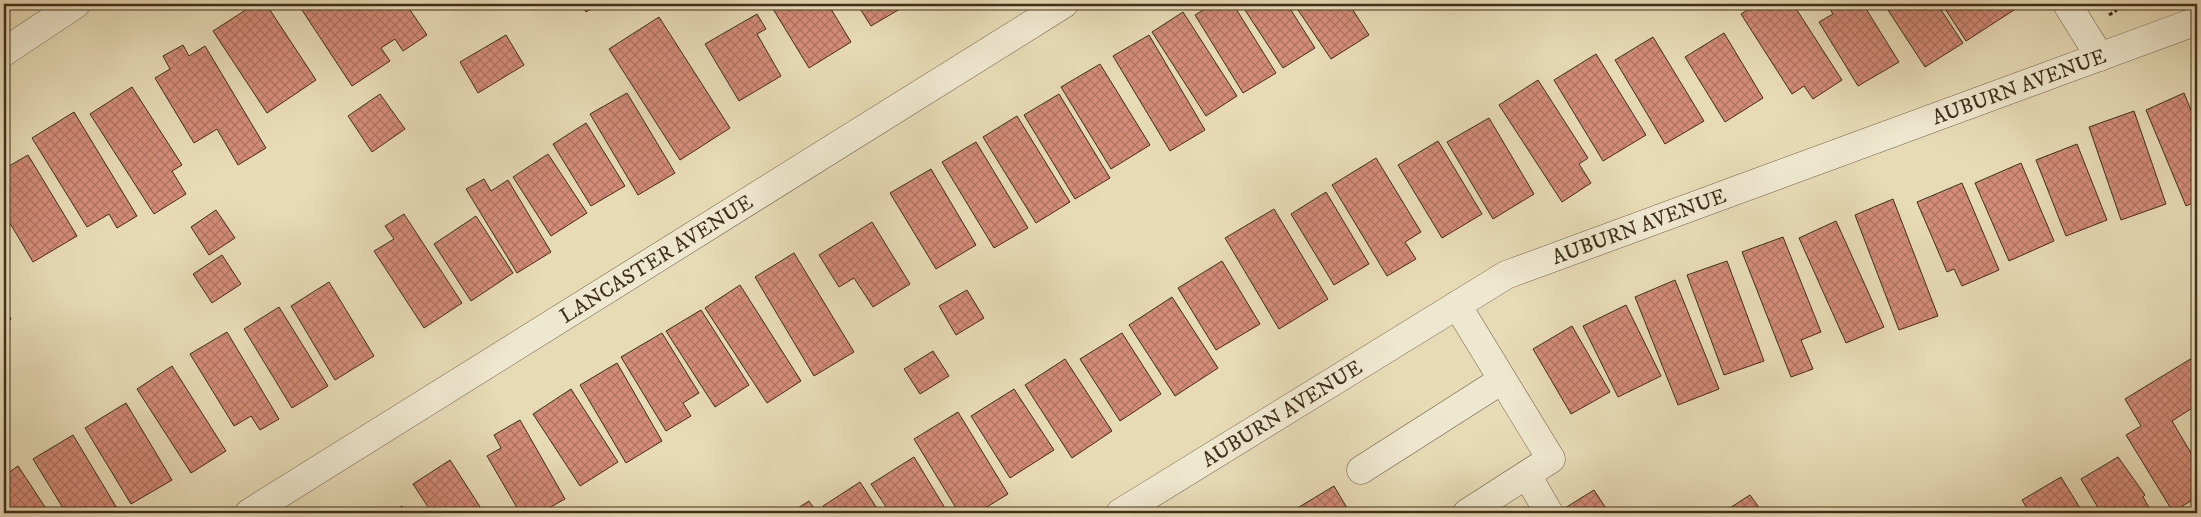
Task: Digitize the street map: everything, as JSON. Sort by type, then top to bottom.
[{"type":"street","points":[[4,52],[76,4]]},
{"type":"street","name":"LANCASTER AVENUE","points":[[249,513],[1064,4]]},
{"type":"street","points":[[2067,4],[2100,57]]},
{"type":"street","name":"AUBURN AVENUE","points":[[1135,509],[1457,305],[1506,276],[2197,21]]},
{"type":"street","points":[[1457,305],[1551,460],[1466,513]]},
{"type":"street","points":[[1361,470],[1502,380]]},
{"type":"street","points":[[1527,475],[1549,513]]},
{"type":"building","points":[[255,4],[266,4],[316,80],[267,113],[213,31]]},
{"type":"building","points":[[298,4],[406,4],[427,35],[403,51],[395,39],[381,48],[390,61],[352,86]]},
{"type":"building","points":[[581,4],[599,4],[586,12]]},
{"type":"building","points":[[770,4],[828,4],[851,42],[809,68]]},
{"type":"building","points":[[857,4],[904,4],[905,6],[871,26]]},
{"type":"building","points":[[1213,4],[1233,4],[1276,73],[1243,93],[1195,15]]},
{"type":"building","points":[[1241,4],[1287,4],[1315,48],[1283,68]]},
{"type":"building","points":[[1294,4],[1349,4],[1369,35],[1331,59]]},
{"type":"building","points":[[1757,4],[1793,4],[1842,80],[1813,99],[1804,86],[1792,94],[1741,14]]},
{"type":"building","points":[[1827,4],[1863,4],[1899,62],[1858,86],[1819,22],[1833,14]]},
{"type":"building","points":[[1884,4],[1937,4],[1963,43],[1925,67]]},
{"type":"building","points":[[1942,4],[2010,4],[2014,10],[1966,41]]},
{"type":"building","points":[[1183,12],[1237,96],[1206,116],[1152,32]]},
{"type":"building","points":[[757,14],[766,29],[757,34],[781,76],[739,101],[705,44]]},
{"type":"building","points":[[659,17],[730,128],[680,160],[609,49]]},
{"type":"building","points":[[1724,33],[1763,98],[1725,122],[1685,57]]},
{"type":"building","points":[[506,35],[524,65],[478,93],[460,62]]},
{"type":"building","points":[[1149,35],[1205,130],[1170,151],[1113,56]]},
{"type":"building","points":[[1653,37],[1704,121],[1665,144],[1615,60]]},
{"type":"building","points":[[183,45],[189,56],[205,46],[266,148],[238,165],[217,129],[194,143],[155,78],[170,69],[163,56]]},
{"type":"building","points":[[1596,54],[1646,135],[1603,161],[1554,80]]},
{"type":"building","points":[[1100,64],[1150,145],[1111,169],[1061,87]]},
{"type":"building","points":[[1538,80],[1588,158],[1579,164],[1591,183],[1562,202],[1499,105]]},
{"type":"building","points":[[132,87],[182,165],[172,171],[186,194],[154,214],[90,114]]},
{"type":"building","points":[[627,93],[675,173],[638,195],[590,114]]},
{"type":"building","points":[[2184,93],[2197,125],[2197,201],[2186,206],[2146,110]]},
{"type":"building","points":[[380,94],[405,129],[372,152],[348,116]]},
{"type":"building","points":[[1059,94],[1110,178],[1075,199],[1024,115]]},
{"type":"building","points":[[2134,111],[2166,204],[2121,220],[2089,127]]},
{"type":"building","points":[[74,112],[137,216],[117,228],[109,214],[87,227],[32,138]]},
{"type":"building","points":[[1017,116],[1070,202],[1036,223],[983,137]]},
{"type":"building","points":[[1489,118],[1534,194],[1493,219],[1447,142]]},
{"type":"building","points":[[586,123],[625,186],[591,206],[553,144]]},
{"type":"building","points":[[1438,141],[1482,214],[1442,238],[1398,165]]},
{"type":"building","points":[[976,142],[1028,228],[994,248],[942,162]]},
{"type":"building","points":[[2077,144],[2107,220],[2066,236],[2036,160]]},
{"type":"building","points":[[548,154],[587,213],[551,236],[513,177]]},
{"type":"building","points":[[28,155],[77,236],[33,262],[4,213],[4,169]]},
{"type":"building","points":[[1376,158],[1421,232],[1405,242],[1416,259],[1387,276],[1332,185]]},
{"type":"building","points":[[2021,163],[2054,241],[2009,261],[1975,183]]},
{"type":"building","points":[[931,169],[976,245],[936,269],[890,193]]},
{"type":"building","points":[[484,179],[491,191],[508,180],[551,252],[517,273],[466,189]]},
{"type":"building","points":[[1962,183],[1999,270],[1962,286],[1954,269],[1947,272],[1917,202]]},
{"type":"building","points":[[1326,192],[1369,264],[1334,285],[1291,214]]},
{"type":"building","points":[[1893,199],[1938,316],[1899,330],[1855,215]]},
{"type":"building","points":[[1274,209],[1328,299],[1279,329],[1225,238]]},
{"type":"building","points":[[216,210],[235,238],[209,255],[191,227]]},
{"type":"building","points":[[404,214],[462,303],[424,328],[374,251],[394,239],[385,226]]},
{"type":"building","points":[[476,216],[513,273],[471,301],[434,244]]},
{"type":"building","points":[[1836,221],[1884,327],[1846,343],[1799,238]]},
{"type":"building","points":[[872,222],[910,284],[873,307],[854,278],[839,287],[819,255]]},
{"type":"building","points":[[1783,237],[1821,332],[1801,340],[1813,369],[1791,377],[1742,252]]},
{"type":"building","points":[[794,253],[854,352],[814,376],[755,277]]},
{"type":"building","points":[[222,255],[241,284],[212,303],[193,274]]},
{"type":"building","points":[[1222,261],[1260,324],[1216,350],[1178,288]]},
{"type":"building","points":[[1727,261],[1764,361],[1724,375],[1687,275]]},
{"type":"building","points":[[1675,280],[1719,389],[1678,405],[1635,297]]},
{"type":"building","points":[[329,282],[374,356],[335,380],[291,306]]},
{"type":"building","points":[[740,285],[801,381],[767,403],[705,308]]},
{"type":"building","points":[[967,290],[984,318],[956,335],[939,306]]},
{"type":"building","points":[[1172,297],[1218,368],[1175,396],[1129,325]]},
{"type":"building","points":[[1626,305],[1661,376],[1618,397],[1583,326]]},
{"type":"building","points":[[279,307],[328,386],[292,408],[244,329]]},
{"type":"building","points":[[4,308],[11,319],[4,324]]},
{"type":"building","points":[[701,310],[749,385],[715,407],[666,331]]},
{"type":"building","points":[[1572,326],[1610,392],[1571,414],[1533,349]]},
{"type":"building","points":[[227,332],[279,419],[260,430],[251,416],[234,426],[190,354]]},
{"type":"building","points":[[662,333],[699,393],[683,403],[691,416],[666,431],[621,357]]},
{"type":"building","points":[[1122,333],[1161,394],[1120,421],[1080,359]]},
{"type":"building","points":[[933,351],[949,376],[920,394],[904,369]]},
{"type":"building","points":[[2197,355],[2197,405],[2172,421],[2197,463],[2197,497],[2173,512],[2126,435],[2141,426],[2125,399]]},
{"type":"building","points":[[1065,359],[1112,431],[1072,458],[1025,385]]},
{"type":"building","points":[[617,363],[662,441],[626,463],[580,385]]},
{"type":"building","points":[[172,366],[226,451],[191,473],[137,389]]},
{"type":"building","points":[[571,389],[618,462],[580,486],[533,414]]},
{"type":"building","points":[[1014,389],[1054,450],[1010,478],[971,416]]},
{"type":"building","points":[[126,403],[172,480],[131,504],[85,428]]},
{"type":"building","points":[[958,412],[1008,494],[977,513],[959,513],[914,439]]},
{"type":"building","points":[[520,420],[565,499],[540,513],[520,513],[487,456],[501,448],[494,435]]},
{"type":"building","points":[[73,435],[118,510],[113,513],[66,513],[33,459]]},
{"type":"building","points":[[914,457],[948,513],[890,513],[871,484]]},
{"type":"building","points":[[2118,457],[2145,495],[2143,497],[2152,513],[2102,513],[2100,511],[2081,479]]},
{"type":"building","points":[[450,460],[484,513],[432,513],[413,484]]},
{"type":"building","points":[[18,466],[49,513],[4,513],[4,476]]},
{"type":"building","points":[[2061,477],[2083,513],[2030,513],[2022,500]]},
{"type":"building","points":[[860,482],[880,513],[827,513],[823,506]]},
{"type":"building","points":[[1334,486],[1350,513],[1289,513]]},
{"type":"building","points":[[1594,490],[1609,513],[1557,513]]},
{"type":"building","points":[[1750,495],[1763,513],[1722,513]]},
{"type":"building","points":[[809,501],[817,513],[790,513]]},
{"type":"building","points":[[402,506],[407,513],[391,513]]}]
